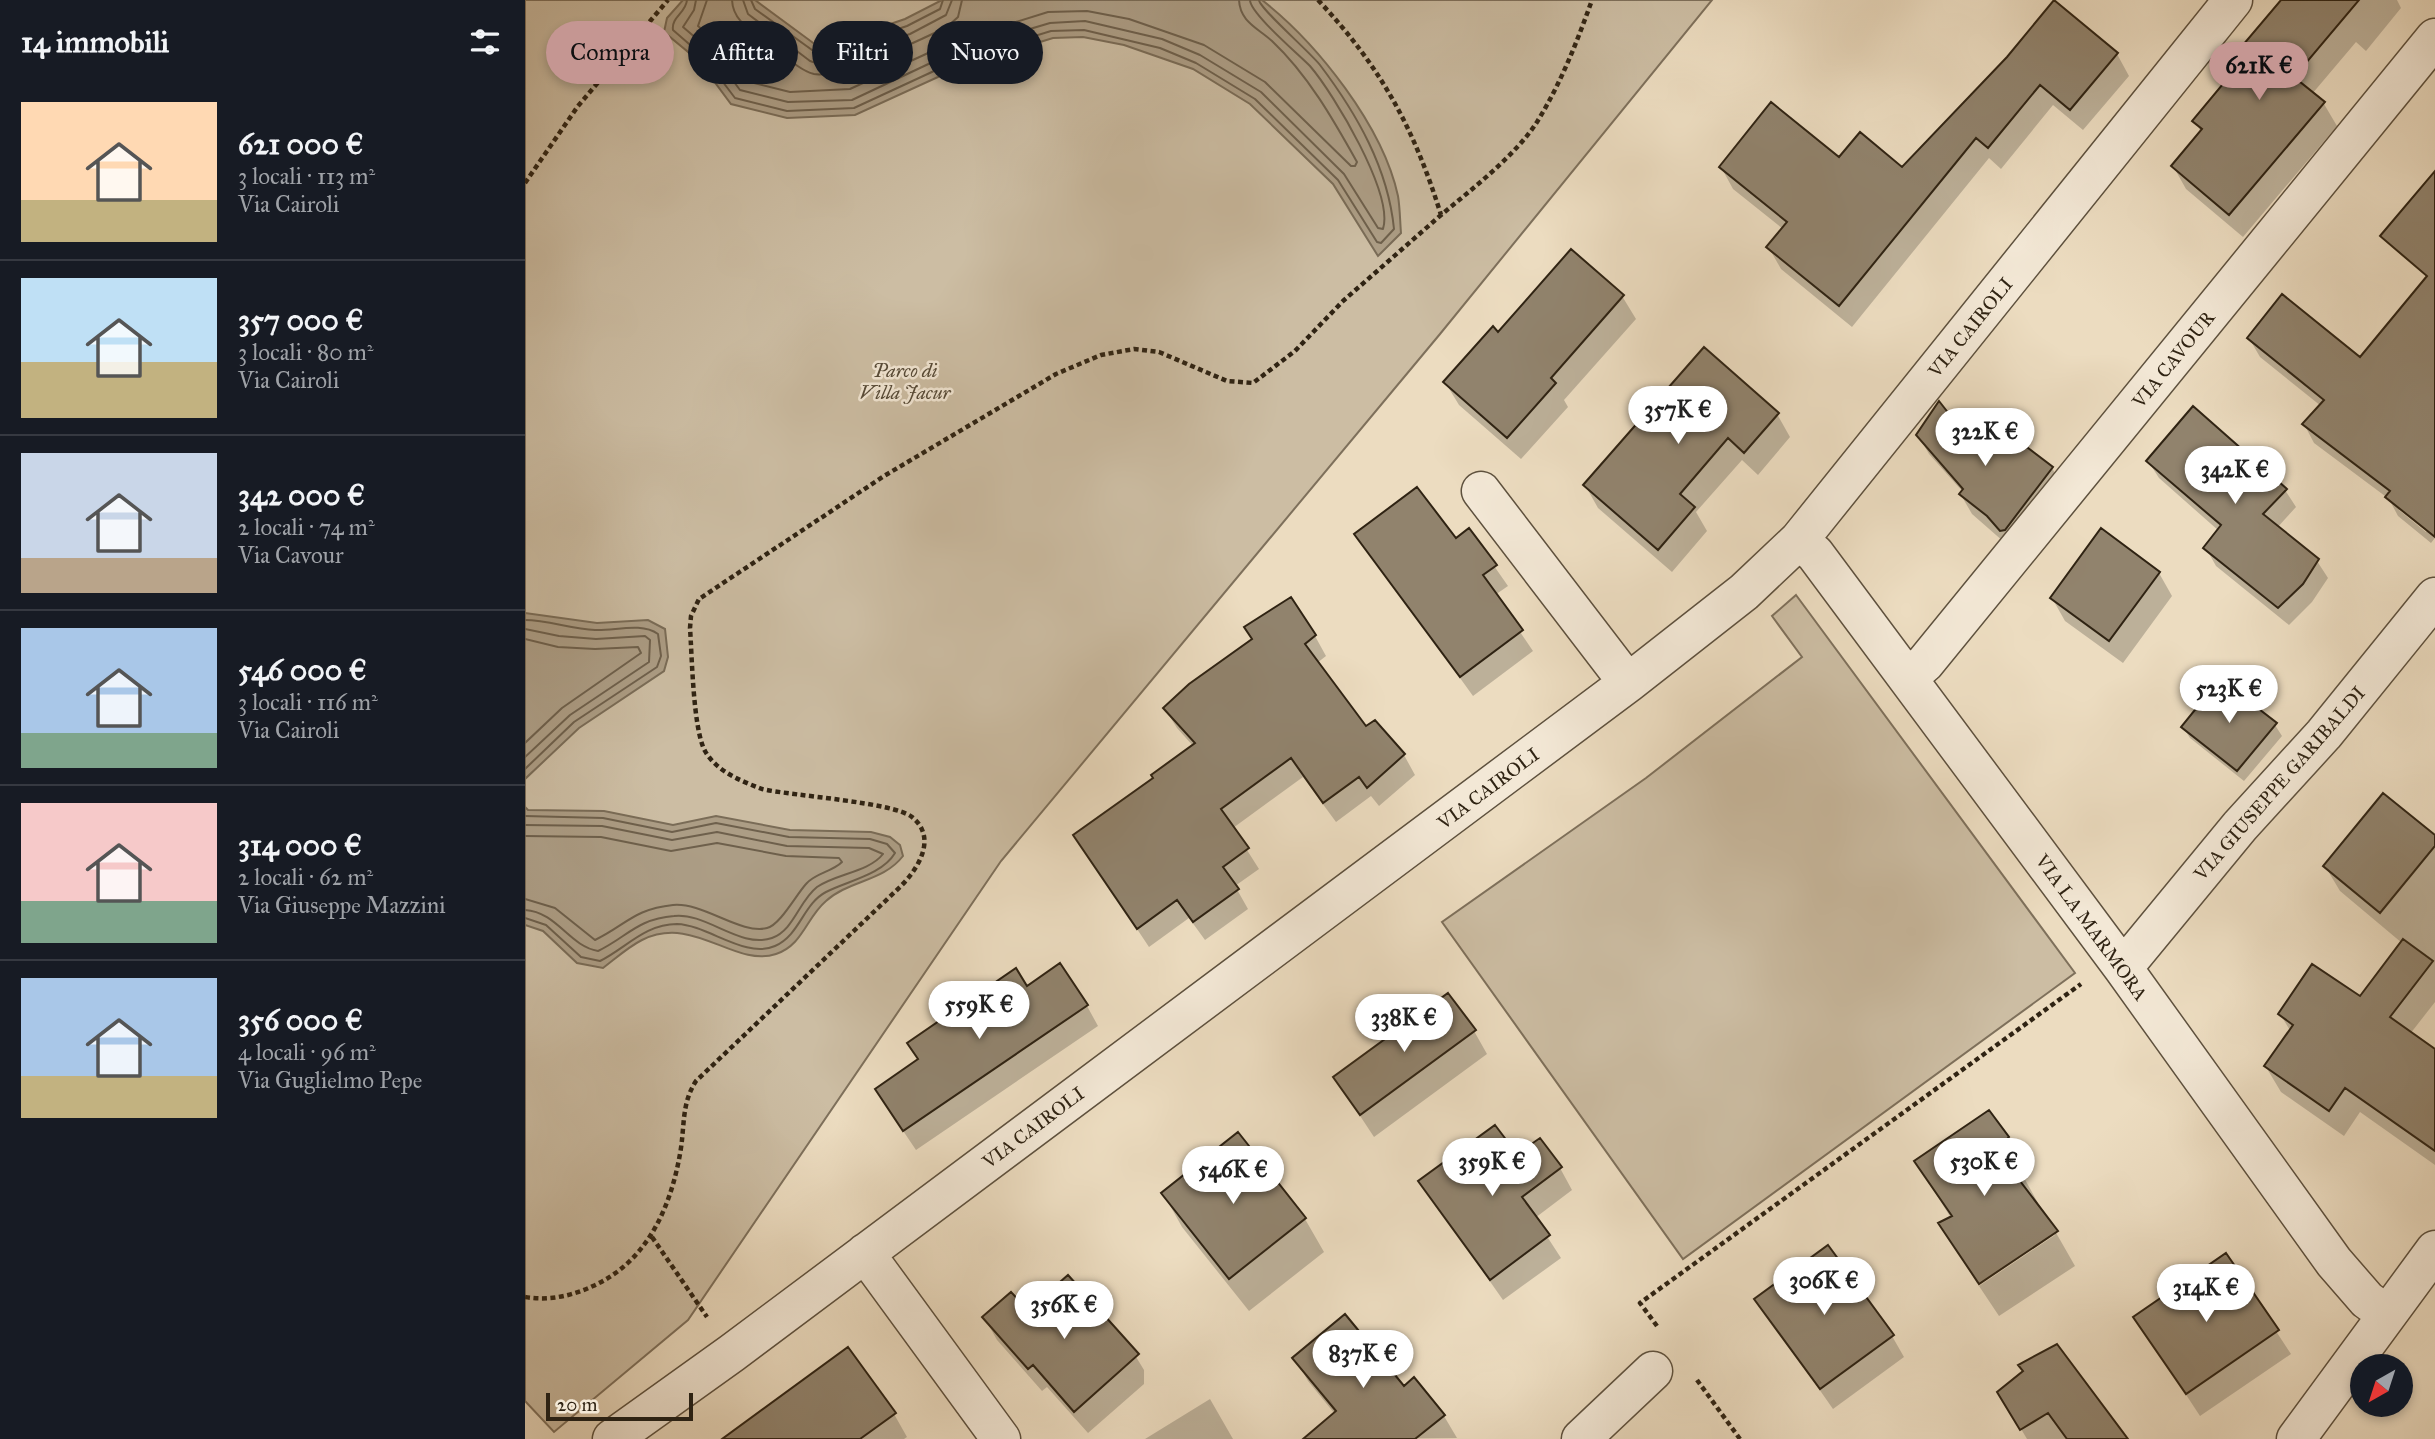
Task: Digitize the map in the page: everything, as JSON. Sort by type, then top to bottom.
[{"type":"street","name":"VIA CAIROLI","points":[[612,1439],[1628,683],[1744,592],[1799,540],[2233,0]]},
{"type":"street","name":"VIA CAVOUR","points":[[1908,678],[1925,663],[2435,38]]},
{"type":"street","points":[[1481,491],[1628,683]]},
{"type":"street","name":"VIA LA MARMORA","points":[[1799,540],[1815,554],[1908,678],[2105,974],[2334,1262],[2367,1300],[2385,1313]]},
{"type":"street","name":"VIA GIUSEPPE GARIBALDI","points":[[2105,974],[2324,734],[2435,597]]},
{"type":"street","points":[[2296,1439],[2385,1313],[2435,1250]]},
{"type":"street","points":[[865,1253],[1001,1439]]},
{"type":"street","points":[[1581,1439],[1653,1371]]},
{"type":"path","points":[[525,183],[579,106],[668,0]]},
{"type":"path","points":[[1318,0],[1357,41],[1397,103],[1425,164],[1441,215]]},
{"type":"path","points":[[525,1297],[552,1298],[577,1293],[615,1276],[637,1257],[652,1237],[671,1189],[680,1154],[686,1097],[696,1082],[915,872],[924,849],[920,827],[900,811],[762,789],[742,782],[714,762],[704,749],[699,731],[690,628],[691,616],[699,598],[884,476],[1056,374],[1101,355],[1134,349],[1159,352],[1227,380],[1253,383],[1295,351],[1362,285],[1486,177],[1535,124],[1569,64],[1592,0]]},
{"type":"path","points":[[1640,1303],[2105,974]]},
{"type":"path","points":[[652,1237],[731,1353]]},
{"type":"green space","name":"Parco di Villa Jacur","points":[[525,0],[1712,0],[1440,334],[1001,861],[688,1320],[554,1432],[525,1401]]},
{"type":"green space","points":[[1796,595],[2075,973],[1683,1259],[1442,922],[1646,778],[1802,657],[1772,616]]},
{"type":"water","points":[[683,0],[755,0],[783,21],[688,21],[688,52],[674,40],[674,21],[666,21]]},
{"type":"water","points":[[942,0],[1262,0],[1325,62],[1363,115],[1390,169],[1398,196],[1401,233],[1378,256],[1333,184],[1250,104],[1193,69],[1124,45],[1083,37],[1043,41],[1043,21],[927,21],[927,82],[855,115],[787,118],[731,104],[716,84],[798,84],[798,32],[812,42],[812,84],[913,84],[913,21],[899,21]]},
{"type":"water","points":[[525,613],[597,623],[648,620],[665,629],[668,657],[664,671],[579,728],[525,779]]},
{"type":"water","points":[[525,807],[528,810],[604,811],[673,825],[716,816],[790,830],[871,832],[890,837],[900,845],[903,856],[886,871],[835,894],[819,908],[798,938],[776,954],[745,954],[696,937],[679,933],[661,934],[642,940],[603,968],[577,963],[543,931],[525,925]]},
{"type":"building","points":[[2054,0],[2118,53],[2070,110],[2040,85],[1988,148],[1976,138],[1839,306],[1766,247],[1787,222],[1719,167],[1771,102],[1839,157],[1860,132],[1902,167],[2007,57]]},
{"type":"building","points":[[2281,0],[2359,0],[2294,77],[2325,102],[2229,215],[2171,166],[2202,129],[2192,121],[2228,78],[2220,72]]},
{"type":"building","points":[[2435,171],[2435,537],[2385,497],[2390,491],[2302,424],[2324,400],[2247,338],[2282,294],[2360,357],[2427,276],[2380,236]]},
{"type":"building","points":[[1571,249],[1624,295],[1551,378],[1556,383],[1507,438],[1443,382],[1493,326],[1498,332]]},
{"type":"building","points":[[1704,347],[1779,413],[1744,453],[1728,438],[1680,494],[1695,507],[1658,550],[1583,485]]},
{"type":"building","points":[[1939,401],[1985,460],[2007,432],[2053,467],[2005,530],[2000,531],[1987,516],[1959,494],[1963,489],[1916,435]]},
{"type":"building","points":[[2193,406],[2287,489],[2263,514],[2319,559],[2303,584],[2278,608],[2203,548],[2221,525],[2146,461]]},
{"type":"building","points":[[1417,487],[1456,538],[1469,528],[1497,565],[1483,575],[1523,630],[1460,677],[1354,534]]},
{"type":"building","points":[[2101,528],[2160,572],[2109,641],[2050,598]]},
{"type":"building","points":[[1291,597],[1316,635],[1305,644],[1366,726],[1375,720],[1405,754],[1367,788],[1359,777],[1323,803],[1291,758],[1221,809],[1249,848],[1223,867],[1239,889],[1193,922],[1177,900],[1137,929],[1073,835],[1153,778],[1151,775],[1195,743],[1163,708],[1189,684],[1252,639],[1244,627]]},
{"type":"building","points":[[2220,679],[2277,723],[2237,771],[2181,727]]},
{"type":"building","points":[[2383,793],[2435,835],[2435,846],[2380,913],[2323,866]]},
{"type":"building","points":[[2403,939],[2433,961],[2390,1017],[2435,1049],[2435,1151],[2345,1088],[2329,1111],[2264,1066],[2293,1025],[2278,1014],[2312,964],[2360,996]]},
{"type":"building","points":[[1060,963],[1088,1005],[903,1131],[875,1089],[918,1059],[907,1043],[1016,968],[1027,986]]},
{"type":"building","points":[[1448,993],[1476,1030],[1360,1115],[1333,1077]]},
{"type":"building","points":[[1989,1110],[2009,1137],[2002,1144],[2020,1169],[2014,1173],[2058,1231],[1979,1284],[1938,1223],[1952,1216],[1914,1161]]},
{"type":"building","points":[[1495,1125],[1517,1154],[1540,1138],[1562,1167],[1522,1197],[1550,1235],[1490,1280],[1418,1181]]},
{"type":"building","points":[[1238,1132],[1306,1218],[1229,1279],[1161,1193]]},
{"type":"building","points":[[1828,1245],[1894,1335],[1820,1389],[1754,1299]]},
{"type":"building","points":[[2226,1253],[2279,1330],[2186,1394],[2133,1317]]},
{"type":"building","points":[[1068,1275],[1139,1354],[1074,1412],[1033,1365],[1028,1369],[982,1317],[1011,1292],[1028,1310]]},
{"type":"building","points":[[1345,1314],[1404,1386],[1414,1377],[1445,1415],[1415,1439],[1303,1439],[1336,1411],[1292,1358]]},
{"type":"building","points":[[2057,1344],[2128,1439],[2067,1439],[2048,1413],[2020,1430],[1997,1392],[2023,1371],[2018,1365]]},
{"type":"building","points":[[848,1347],[896,1413],[860,1439],[722,1439]]}]
